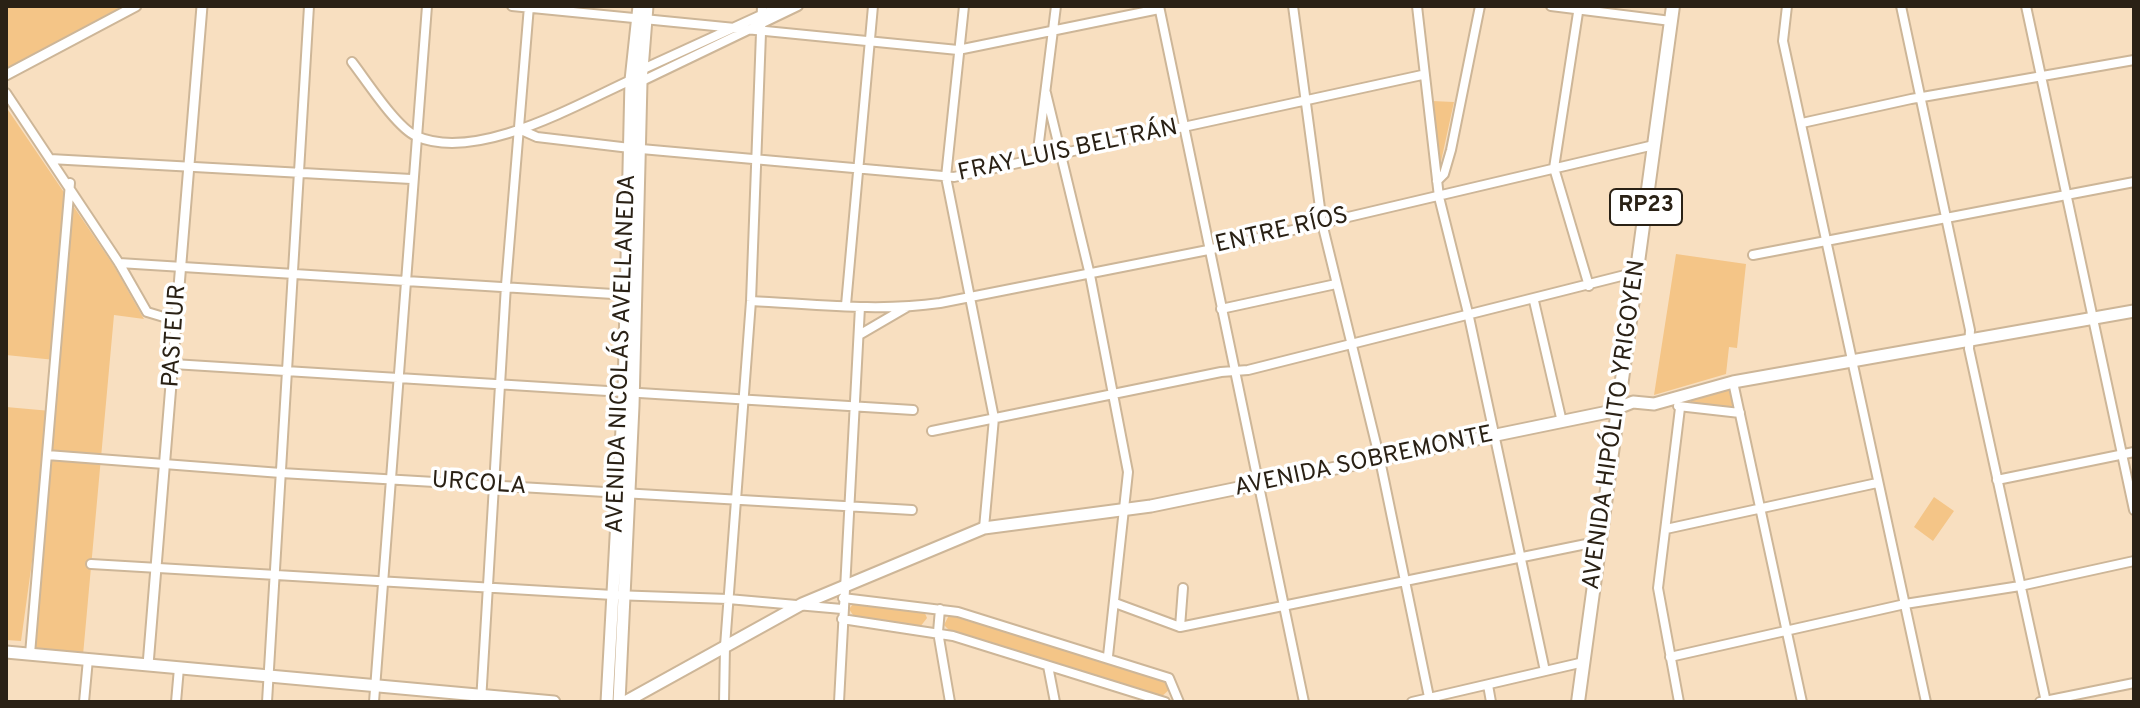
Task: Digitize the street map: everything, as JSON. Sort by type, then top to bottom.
[{"type":"main road","name":"AVENIDA NICOLÁS AVELLANEDA","points":[[639,6],[642,20]]},
{"type":"main road","name":"AVENIDA NICOLÁS AVELLANEDA","points":[[607,702],[624,494],[638,77],[642,20],[647,6]]},
{"type":"main road","name":"AVENIDA HIPÓLITO YRIGOYEN","points":[[1578,702],[1673,6]]},
{"type":"main road","name":"AVENIDA SOBREMONTE","points":[[622,702],[802,604],[984,528],[1127,510],[1562,422],[1633,402],[1654,404],[1733,382],[2134,311]]},
{"type":"main road","name":"AVENIDA NICOLÁS AVELLANEDA","points":[[618,596],[622,702]]},
{"type":"main road","points":[[6,652],[481,699],[554,702]]},
{"type":"street","points":[[6,75],[136,6]]},
{"type":"street","name":"PASTEUR","points":[[148,665],[202,6]]},
{"type":"street","points":[[267,702],[309,6]]},
{"type":"street","points":[[374,702],[414,135],[427,6]]},
{"type":"street","points":[[512,6],[958,50],[1159,7],[1304,702]]},
{"type":"street","points":[[638,77],[761,11],[781,6]]},
{"type":"street","points":[[352,62],[414,135],[448,144],[464,144],[519,129],[759,28],[798,6]]},
{"type":"street","points":[[846,305],[873,6]]},
{"type":"street","points":[[964,6],[946,177],[994,418],[984,528]]},
{"type":"street","points":[[1037,158],[1056,6]]},
{"type":"street","points":[[1293,6],[1322,223],[1380,460],[1430,700]]},
{"type":"street","points":[[1417,6],[1422,75],[1439,197],[1469,317],[1545,671]]},
{"type":"street","points":[[1437,181],[1444,174],[1451,150],[1480,6]]},
{"type":"street","points":[[1551,6],[1671,21]]},
{"type":"street","points":[[1787,6],[1783,41],[1926,702]]},
{"type":"street","points":[[1901,6],[1970,340],[1969,349],[2044,702],[2134,683]]},
{"type":"street","points":[[2026,6],[2134,510]]},
{"type":"street","points":[[481,699],[506,285],[528,7]]},
{"type":"street","points":[[1579,8],[1554,168],[1589,286]]},
{"type":"street","points":[[724,702],[728,599],[751,301],[761,11]]},
{"type":"street","points":[[1802,123],[1920,98],[2134,60]]},
{"type":"street","name":"FRAY LUIS BELTRÁN","points":[[519,129],[537,137],[946,177],[1422,75]]},
{"type":"street","points":[[6,86],[122,263],[147,312],[177,321]]},
{"type":"street","points":[[6,93],[52,159]]},
{"type":"street","points":[[1046,93],[1090,275],[1128,472],[1127,510],[1108,656]]},
{"type":"street","name":"ENTRE RÍOS","points":[[751,301],[907,307],[970,297],[1208,250],[1654,145]]},
{"type":"street","points":[[52,159],[411,179]]},
{"type":"street","points":[[1753,255],[2134,182]]},
{"type":"street","points":[[30,654],[70,187]]},
{"type":"street","points":[[122,263],[631,295]]},
{"type":"street","points":[[932,431],[1350,346],[1637,272]]},
{"type":"street","points":[[1221,309],[1336,284]]},
{"type":"street","points":[[1534,301],[1562,422]]},
{"type":"street","points":[[839,702],[860,307]]},
{"type":"street","name":"ENTRE RÍOS","points":[[859,335],[907,307]]},
{"type":"street","points":[[173,364],[500,387],[913,410]]},
{"type":"street","points":[[1733,382],[1802,702]]},
{"type":"street","points":[[1672,399],[1680,408],[1740,413]]},
{"type":"street","points":[[1679,702],[1658,599],[1680,408]]},
{"type":"street","points":[[1997,480],[2134,452]]},
{"type":"street","name":"URCOLA","points":[[47,455],[281,473],[912,510]]},
{"type":"street","points":[[1666,529],[1877,483]]},
{"type":"street","points":[[1115,603],[1180,627],[1520,555],[1601,541]]},
{"type":"street","points":[[1670,657],[1905,604],[2020,586],[2134,561]]},
{"type":"street","points":[[91,564],[382,583],[802,604],[938,632],[1164,701],[1176,689]]},
{"type":"street","points":[[1180,627],[1183,588]]},
{"type":"street","points":[[843,598],[940,609],[1108,656],[1169,678],[1179,702]]},
{"type":"street","points":[[940,609],[938,632],[950,702]]},
{"type":"street","points":[[84,702],[88,659]]},
{"type":"street","points":[[1412,702],[1584,662]]},
{"type":"street","points":[[1048,666],[1055,702]]},
{"type":"street","points":[[176,702],[179,668]]},
{"type":"street","points":[[1488,685],[1491,702]]},
{"type":"shaded area","points":[[6,6],[124,6],[6,69]]},
{"type":"shaded area","points":[[1432,101],[1454,102],[1440,166]]},
{"type":"shaded area","points":[[6,107],[114,266],[144,319],[114,315],[83,655],[31,650],[44,475],[21,641],[6,640],[6,407],[51,411],[55,360],[6,355]]},
{"type":"shaded area","points":[[1676,254],[1746,264],[1737,348],[1729,347],[1726,374],[1654,395]]},
{"type":"shaded area","points":[[1730,389],[1734,409],[1691,403],[1691,400]]},
{"type":"shaded area","points":[[1934,497],[1954,511],[1933,541],[1914,527]]},
{"type":"shaded area","points":[[854,603],[924,611],[927,618],[920,627],[855,618],[849,609]]},
{"type":"shaded area","points":[[949,615],[1166,680],[1170,689],[1161,697],[951,632],[944,625]]}]
